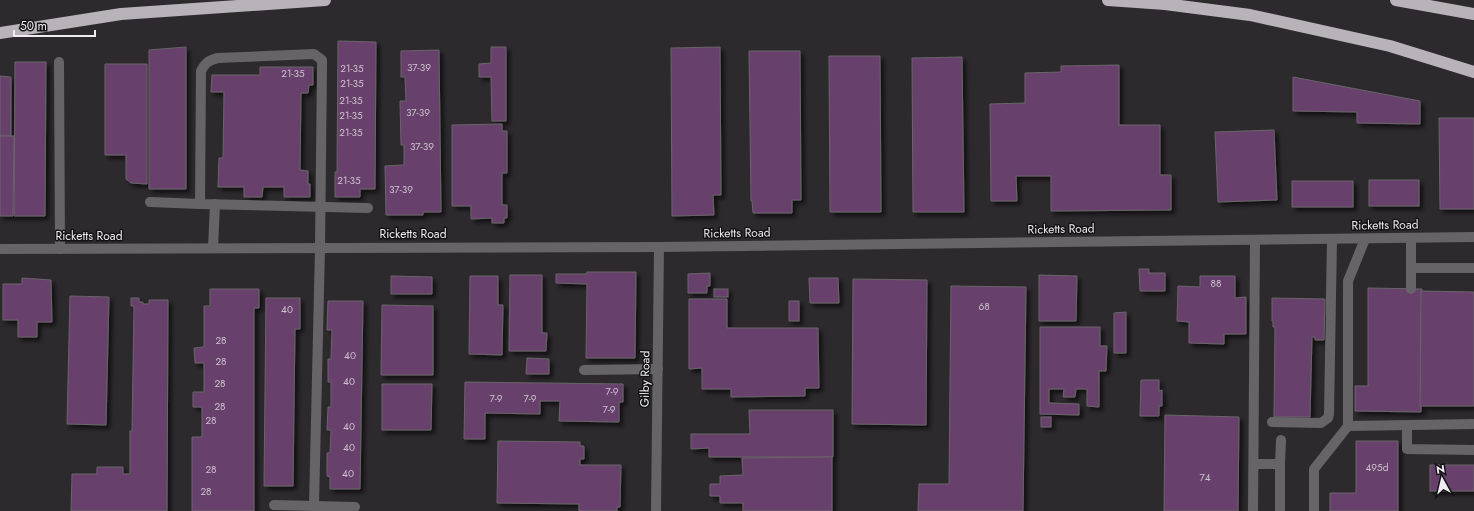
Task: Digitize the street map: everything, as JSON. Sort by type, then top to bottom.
[{"type":"highway","points":[[0,33],[121,14],[325,0]]},
{"type":"highway","points":[[1108,0],[1165,4],[1250,16],[1390,46],[1474,72]]},
{"type":"highway","points":[[1396,0],[1474,14]]},
{"type":"street","points":[[200,204],[201,71],[204,64],[218,58],[314,54],[319,56],[322,60],[320,248],[314,506]]},
{"type":"street","points":[[59,62],[60,249]]},
{"type":"street","points":[[150,202],[368,208]]},
{"type":"street","points":[[214,248],[215,204]]},
{"type":"street","name":"Ricketts Road","points":[[0,249],[660,246],[1474,237]]},
{"type":"street","points":[[1411,238],[1412,289]]},
{"type":"street","points":[[1272,422],[1321,423],[1325,421],[1329,414],[1332,239]]},
{"type":"street","points":[[1314,511],[1314,469],[1348,426],[1348,281],[1365,239]]},
{"type":"street","points":[[1253,511],[1255,240]]},
{"type":"street","name":"Gilby Road","points":[[656,511],[660,246]]},
{"type":"street","points":[[1411,268],[1474,268]]},
{"type":"street","points":[[584,370],[658,369]]},
{"type":"street","points":[[1348,426],[1474,424]]},
{"type":"street","points":[[1407,426],[1407,449],[1474,450]]},
{"type":"street","points":[[1280,511],[1281,440]]},
{"type":"street","points":[[1254,464],[1280,464]]},
{"type":"street","points":[[274,505],[355,507]]},
{"type":"building","points":[[338,41],[376,42],[375,189],[360,189],[360,197],[335,197],[335,172],[337,172]]},
{"type":"building","points":[[186,47],[186,189],[149,189],[149,50]]},
{"type":"building","points":[[491,47],[506,47],[506,121],[492,121],[491,77],[479,77],[479,64],[491,63]]},
{"type":"building","points":[[720,47],[721,195],[713,195],[714,215],[672,216],[671,48]]},
{"type":"building","points":[[439,50],[441,212],[423,212],[423,215],[386,215],[385,166],[404,165],[404,145],[401,145],[400,101],[406,101],[405,77],[401,77],[401,51]]},
{"type":"building","points":[[749,51],[800,51],[801,200],[792,200],[792,213],[753,213],[751,201]]},
{"type":"building","points":[[829,56],[880,56],[881,212],[830,212]]},
{"type":"building","points":[[962,57],[964,212],[913,212],[912,58]]},
{"type":"building","points":[[15,62],[46,62],[45,216],[14,216]]},
{"type":"building","points":[[105,64],[147,64],[147,184],[131,183],[126,179],[126,155],[105,155]]},
{"type":"building","points":[[1119,65],[1119,125],[1160,125],[1160,175],[1171,175],[1171,210],[1051,211],[1051,176],[1016,176],[1017,201],[991,201],[990,104],[1025,103],[1025,73],[1061,72],[1061,66]]},
{"type":"building","points":[[260,67],[313,67],[313,85],[309,85],[308,93],[301,93],[300,170],[308,171],[310,197],[284,197],[284,187],[263,187],[262,197],[244,197],[244,187],[218,187],[219,158],[223,158],[224,92],[211,92],[212,75],[260,75]]},
{"type":"building","points":[[0,76],[11,77],[11,136],[0,136]]},
{"type":"building","points":[[1293,77],[1420,101],[1420,124],[1357,123],[1357,112],[1293,111]]},
{"type":"building","points":[[1439,118],[1474,118],[1474,209],[1440,209]]},
{"type":"building","points":[[502,124],[502,131],[507,131],[507,173],[502,173],[502,205],[507,205],[507,218],[504,218],[504,223],[492,223],[492,218],[471,219],[471,206],[452,206],[452,125]]},
{"type":"building","points":[[1274,130],[1277,200],[1218,202],[1215,132]]},
{"type":"building","points":[[0,136],[14,136],[13,216],[0,216]]},
{"type":"building","points":[[1369,180],[1419,180],[1419,206],[1369,206]]},
{"type":"building","points":[[1292,181],[1353,181],[1353,207],[1292,207]]},
{"type":"building","points":[[1139,269],[1149,269],[1149,273],[1165,273],[1165,291],[1140,291]]},
{"type":"building","points":[[587,272],[636,272],[635,358],[586,358],[587,284],[556,283],[556,274],[587,274]]},
{"type":"building","points":[[710,273],[710,286],[707,286],[707,293],[688,293],[688,274]]},
{"type":"building","points":[[510,275],[542,275],[542,333],[547,333],[546,351],[509,351]]},
{"type":"building","points":[[1039,275],[1077,276],[1076,321],[1039,321]]},
{"type":"building","points":[[391,276],[432,277],[432,294],[391,294]]},
{"type":"building","points":[[470,276],[498,276],[498,305],[503,305],[502,355],[469,354]]},
{"type":"building","points":[[1200,276],[1235,276],[1235,298],[1246,297],[1246,334],[1224,334],[1224,344],[1189,343],[1189,322],[1177,321],[1178,286],[1200,287]]},
{"type":"building","points":[[22,278],[51,280],[52,322],[37,322],[37,337],[18,337],[18,320],[3,320],[3,284],[22,284]]},
{"type":"building","points":[[809,278],[838,278],[839,303],[810,303]]},
{"type":"building","points":[[853,279],[927,280],[926,425],[852,424]]},
{"type":"building","points":[[951,286],[1026,287],[1023,511],[918,511],[919,484],[949,484]]},
{"type":"building","points":[[1368,288],[1422,289],[1421,412],[1355,411],[1355,386],[1368,386]]},
{"type":"building","points":[[210,289],[259,289],[259,308],[254,308],[254,511],[192,511],[192,437],[202,437],[202,407],[193,407],[193,392],[204,392],[204,363],[195,363],[194,348],[204,347],[204,306],[210,306]]},
{"type":"building","points":[[714,289],[728,289],[728,297],[714,297]]},
{"type":"building","points":[[1421,291],[1474,292],[1474,406],[1420,406]]},
{"type":"building","points":[[70,296],[109,297],[106,425],[67,424]]},
{"type":"building","points":[[131,298],[139,298],[139,302],[143,302],[143,304],[149,304],[149,300],[168,300],[167,511],[71,511],[72,474],[97,474],[97,467],[123,467],[123,474],[130,474],[134,306],[131,306]]},
{"type":"building","points":[[266,298],[300,298],[300,329],[295,329],[293,486],[264,486]]},
{"type":"building","points":[[1272,298],[1325,299],[1324,340],[1315,340],[1315,337],[1312,337],[1310,417],[1274,417],[1275,327],[1273,327],[1272,321]]},
{"type":"building","points":[[689,299],[727,299],[727,328],[818,328],[819,388],[805,388],[805,396],[731,397],[731,389],[702,389],[702,368],[689,369]]},
{"type":"building","points":[[328,301],[363,301],[360,489],[330,489],[330,477],[327,476],[327,453],[330,453],[331,430],[327,430],[328,407],[331,407],[331,382],[328,382],[328,359],[331,359],[332,330],[327,330]]},
{"type":"building","points":[[789,301],[799,301],[799,321],[789,321]]},
{"type":"building","points":[[382,305],[433,306],[433,375],[381,375]]},
{"type":"building","points":[[1126,312],[1126,353],[1114,353],[1114,313]]},
{"type":"building","points":[[1040,327],[1100,327],[1100,346],[1107,346],[1106,371],[1099,371],[1099,407],[1087,406],[1087,389],[1076,389],[1075,397],[1063,397],[1064,389],[1049,389],[1049,403],[1079,404],[1079,415],[1040,414]]},
{"type":"building","points":[[527,358],[549,359],[549,374],[526,374]]},
{"type":"building","points":[[1141,380],[1159,380],[1159,391],[1162,390],[1162,406],[1159,406],[1159,416],[1140,416]]},
{"type":"building","points":[[465,382],[623,384],[623,402],[619,402],[619,422],[559,421],[560,401],[540,401],[540,414],[485,413],[485,439],[464,439]]},
{"type":"building","points":[[382,384],[432,384],[431,430],[382,430]]},
{"type":"building","points":[[749,410],[833,410],[833,457],[709,457],[709,448],[691,449],[691,434],[750,434]]},
{"type":"building","points":[[1165,415],[1239,417],[1238,511],[1164,511]]},
{"type":"building","points":[[1041,417],[1051,417],[1051,427],[1041,427]]},
{"type":"building","points":[[498,441],[580,442],[580,446],[584,446],[584,459],[580,459],[580,465],[621,465],[620,507],[617,507],[617,511],[579,511],[579,504],[497,503]]},
{"type":"building","points":[[1356,441],[1398,441],[1398,511],[1330,511],[1330,493],[1356,493]]},
{"type":"building","points":[[832,457],[832,511],[743,511],[743,503],[720,503],[720,496],[710,496],[710,484],[720,484],[720,476],[743,475],[742,458]]},
{"type":"building","points":[[1430,465],[1474,465],[1474,491],[1430,491]]}]
